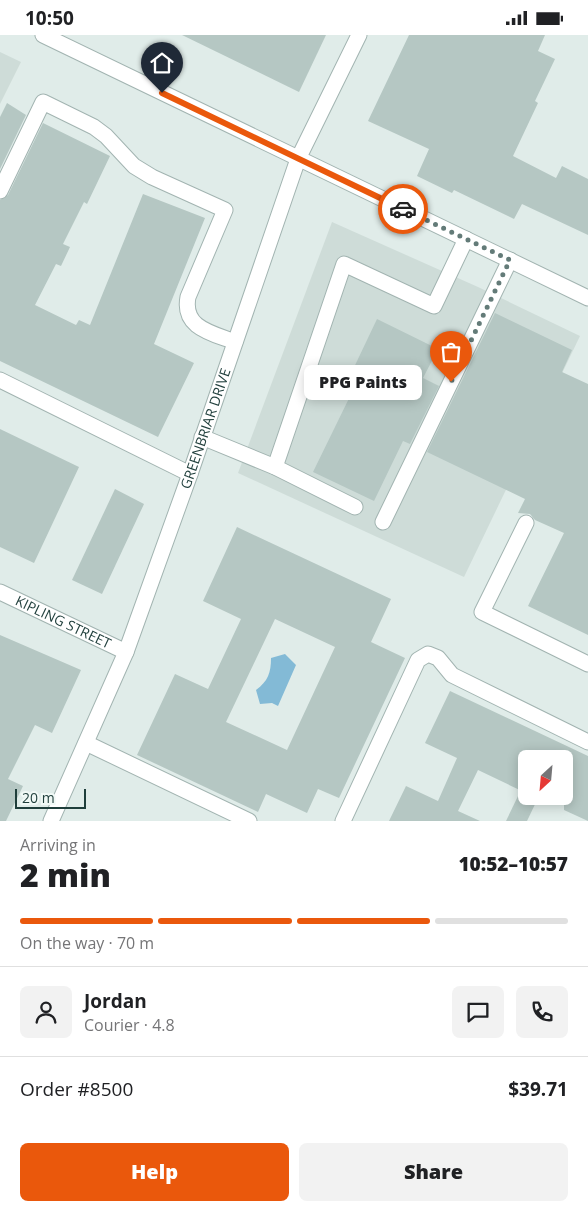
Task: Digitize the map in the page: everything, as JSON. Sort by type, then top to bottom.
[{"type":"street","points":[[43,35],[510,260],[587,294]]},
{"type":"street","name":"GREENBRIAR DRIVE","points":[[51,821],[126,652],[190,474],[298,159],[359,35]]},
{"type":"street","points":[[0,191],[43,102],[94,127],[106,136],[134,166],[152,177],[225,210],[188,297],[186,309],[189,318],[202,329],[235,341]]},
{"type":"street","points":[[275,467],[344,263],[434,306],[466,239]]},
{"type":"street","points":[[383,522],[510,260]]},
{"type":"street","points":[[0,380],[190,474]]},
{"type":"street","points":[[202,437],[275,467],[355,507]]},
{"type":"street","points":[[526,523],[482,612],[588,664]]},
{"type":"street","name":"KIPLING STREET","points":[[0,592],[126,652]]},
{"type":"street","points":[[343,821],[418,661],[428,654],[438,659],[452,675],[588,741]]},
{"type":"street","points":[[86,743],[249,821]]},
{"type":"shaded area","points":[[0,52],[21,62],[0,104]]},
{"type":"shaded area","points":[[332,222],[478,287],[580,336],[464,577],[238,473]]},
{"type":"water","points":[[285,654],[296,665],[278,706],[272,703],[260,704],[256,690],[268,676],[271,658]]},
{"type":"building","points":[[182,35],[326,35],[299,92]]},
{"type":"building","points":[[409,35],[545,35],[538,51],[555,59],[535,101],[538,103],[513,156],[556,178],[562,166],[588,179],[588,235],[522,204],[514,219],[454,190],[452,193],[417,176],[429,149],[368,121]]},
{"type":"building","points":[[7,103],[26,115],[0,169],[0,117]]},
{"type":"building","points":[[43,123],[110,156],[87,204],[84,202],[63,244],[70,247],[61,266],[56,264],[35,305],[76,325],[79,320],[90,325],[143,194],[205,218],[154,344],[194,363],[158,437],[0,361],[0,200],[8,195]]},
{"type":"building","points":[[495,313],[572,350],[562,372],[588,384],[588,635],[528,606],[564,533],[535,520],[530,514],[518,513],[525,499],[427,452]]},
{"type":"building","points":[[377,319],[438,349],[423,378],[439,386],[410,444],[403,441],[374,501],[313,472],[356,384],[348,380]]},
{"type":"building","points":[[0,429],[79,467],[34,563],[0,547]]},
{"type":"building","points":[[115,489],[144,504],[102,594],[72,580]]},
{"type":"building","points":[[237,527],[391,599],[371,642],[405,658],[339,798],[318,789],[307,813],[266,794],[258,812],[137,755],[175,674],[208,689],[241,619],[203,601]],"holes":[[[275,619],[335,647],[287,750],[226,722]]]},
{"type":"building","points":[[0,635],[81,670],[52,733],[35,725],[8,779],[23,786],[6,821],[0,821]]},
{"type":"building","points":[[450,691],[588,756],[588,821],[564,810],[564,805],[573,805],[573,750],[518,750],[518,789],[478,770],[458,811],[480,821],[389,821],[406,786],[438,801],[457,758],[425,743]]},
{"type":"building","points":[[518,796],[518,805],[535,805],[527,821],[506,821]]},
{"type":"way so far","points":[[403,209],[510,260],[451,382]]},
{"type":"place","name":"PPG Paints","points":[[451,382]]},
{"type":"route","points":[[162,93],[403,209]]}]
